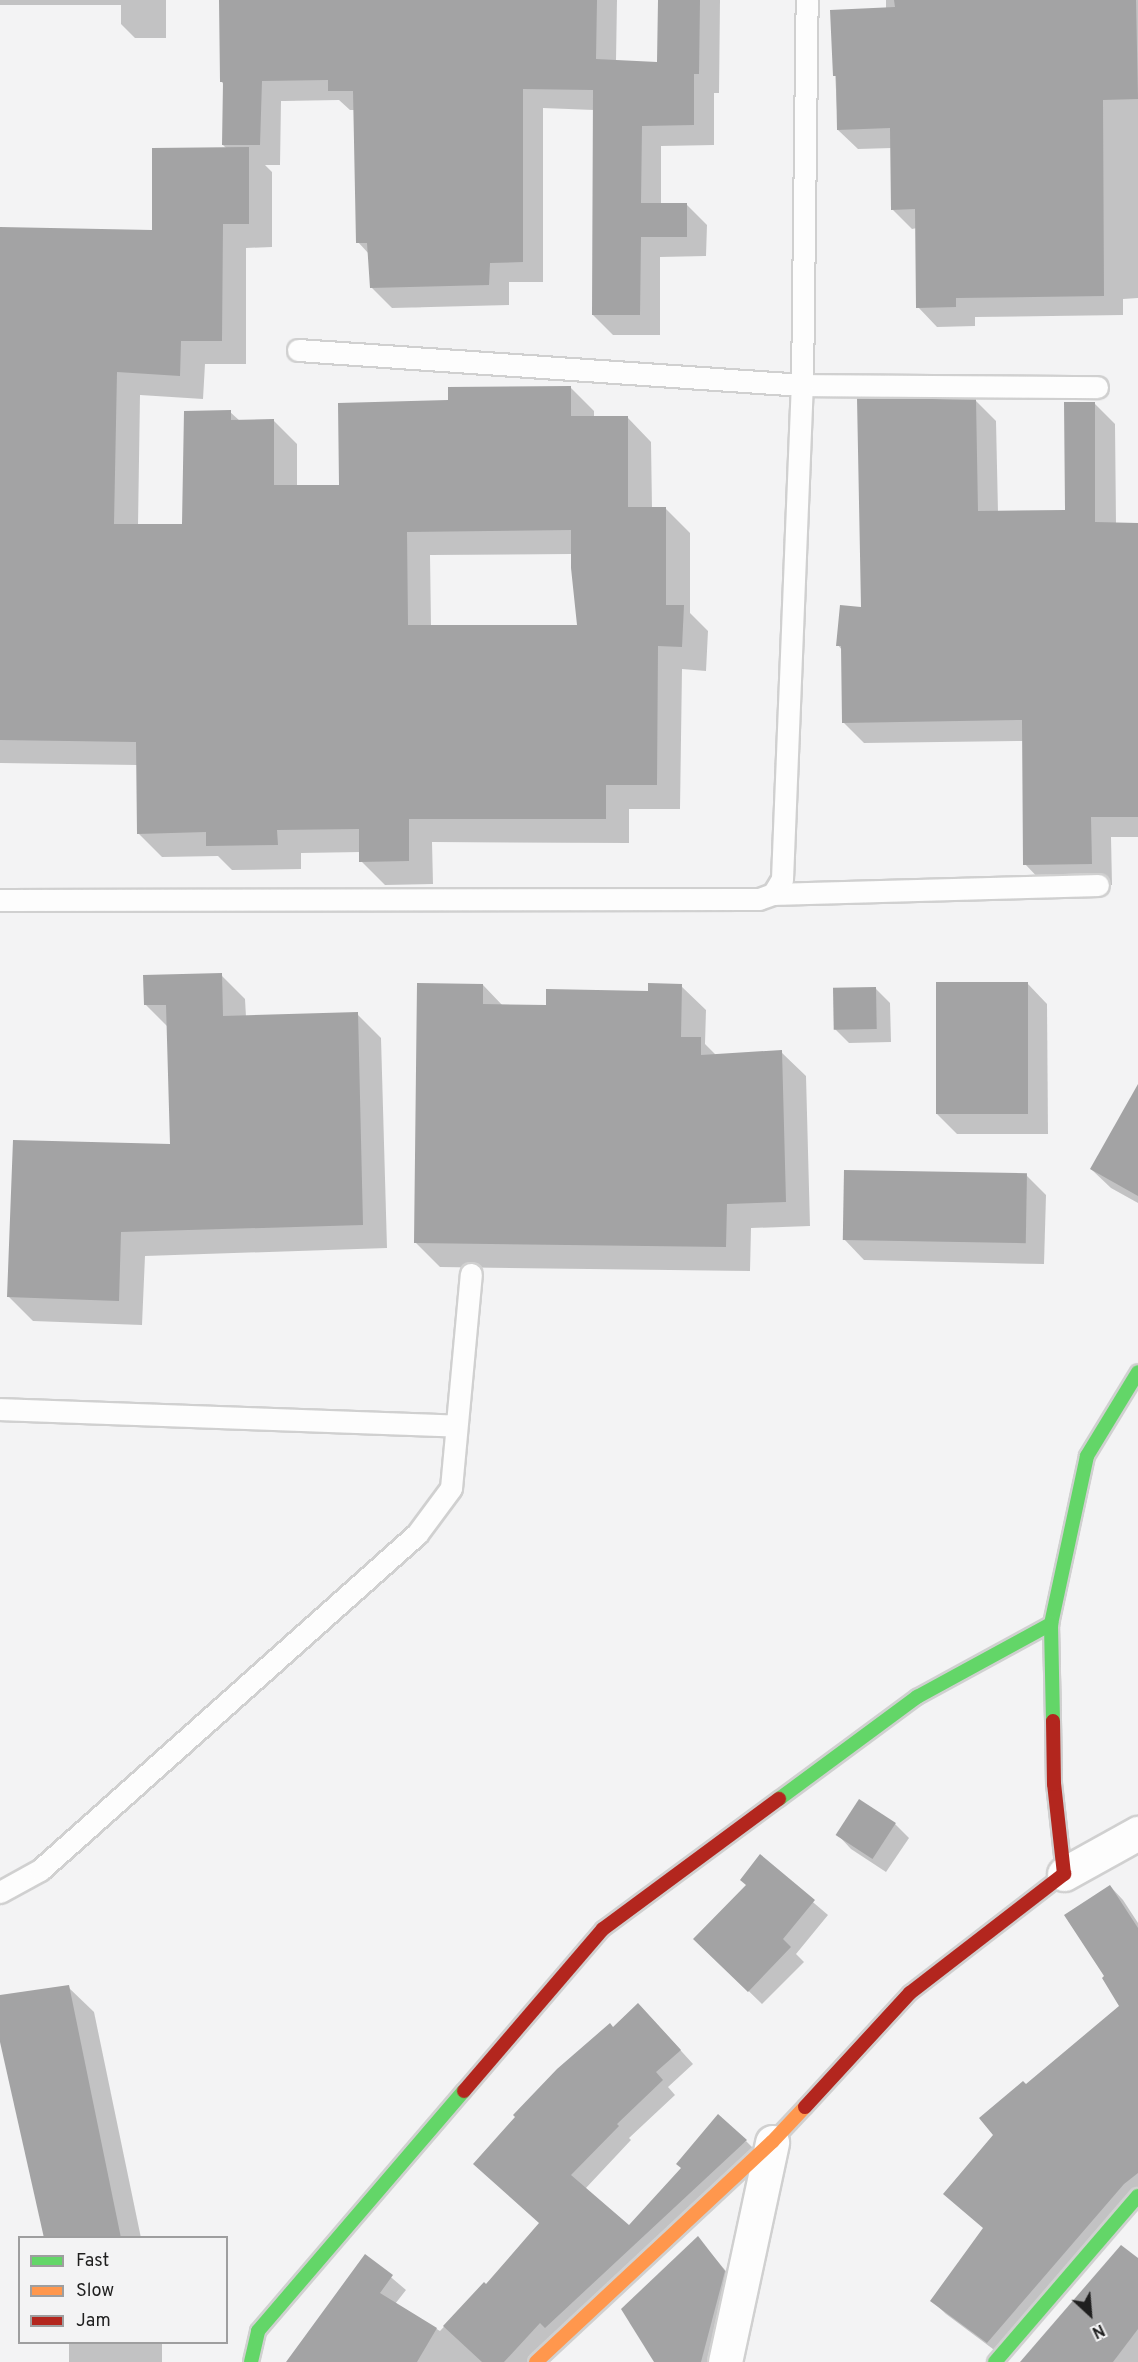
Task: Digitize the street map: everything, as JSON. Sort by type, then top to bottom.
[{"type":"street","points":[[1064,1874],[1054,1784],[1051,1624],[1087,1456],[1138,1372]]},
{"type":"street","points":[[251,2362],[258,2331],[603,1929],[917,1697],[1051,1624]]},
{"type":"street","points":[[536,2362],[772,2142],[910,1993],[1064,1874],[1138,1833]]},
{"type":"street","points":[[725,2362],[772,2142]]},
{"type":"street","points":[[995,2362],[1138,2196]]},
{"type":"lane","points":[[774,894],[782,879],[802,385],[807,0]]},
{"type":"lane","points":[[298,350],[802,385],[1097,387]]},
{"type":"lane","points":[[0,900],[759,899],[774,894],[1098,885]]},
{"type":"lane","points":[[0,1892],[40,1870],[417,1534],[452,1488],[471,1274]]},
{"type":"lane","points":[[0,1409],[456,1426]]},
{"type":"building","points":[[219,0],[597,0],[596,59],[657,62],[658,0],[700,0],[699,74],[694,74],[694,125],[642,126],[641,203],[687,203],[687,237],[641,237],[640,315],[592,315],[593,90],[523,89],[523,262],[490,263],[489,285],[370,288],[367,243],[356,243],[353,91],[328,91],[328,80],[262,81],[260,145],[222,145],[223,82],[220,82]]},
{"type":"building","points":[[894,0],[1136,0],[1138,99],[1103,100],[1104,296],[956,298],[956,307],[916,308],[915,209],[891,210],[890,128],[837,130],[836,76],[833,76],[830,10],[895,7]]},
{"type":"building","points":[[249,147],[249,224],[223,224],[222,341],[181,341],[180,376],[117,372],[114,524],[182,524],[184,411],[231,410],[231,420],[274,419],[274,485],[339,485],[338,403],[448,400],[448,387],[571,386],[571,416],[628,416],[628,507],[666,507],[666,605],[684,605],[682,647],[658,646],[657,785],[606,785],[606,819],[409,819],[409,861],[359,862],[359,829],[277,830],[278,845],[206,846],[206,832],[137,834],[136,742],[0,740],[0,227],[152,230],[152,148]],"holes":[[[571,530],[571,568],[577,625],[408,625],[407,532]]]},
{"type":"building","points":[[857,398],[976,399],[978,511],[1065,510],[1064,402],[1095,402],[1095,522],[1138,523],[1138,817],[1091,817],[1092,864],[1023,865],[1022,720],[842,723],[841,646],[836,646],[840,605],[861,607]]},
{"type":"building","points":[[222,973],[223,1016],[358,1012],[363,1225],[121,1232],[119,1301],[7,1297],[13,1140],[170,1144],[166,1005],[144,1005],[143,975]]},
{"type":"building","points":[[936,982],[1028,982],[1028,1114],[936,1114]]},
{"type":"building","points":[[417,983],[483,984],[483,1004],[546,1005],[546,989],[648,991],[648,983],[682,984],[681,1037],[701,1037],[701,1055],[782,1050],[786,1202],[727,1204],[726,1247],[414,1243]]},
{"type":"building","points":[[876,987],[877,1029],[834,1030],[833,988]]},
{"type":"building","points":[[1138,1084],[1138,1196],[1090,1169]]},
{"type":"building","points":[[844,1170],[1027,1173],[1026,1243],[843,1240]]},
{"type":"building","points":[[859,1799],[896,1823],[872,1859],[836,1835]]},
{"type":"building","points":[[760,1854],[815,1900],[783,1939],[791,1947],[748,1992],[693,1939],[746,1885],[740,1880]]},
{"type":"building","points":[[1110,1885],[1138,1928],[1138,2173],[1124,2184],[987,2343],[930,2301],[983,2228],[943,2194],[993,2135],[979,2118],[1023,2081],[1026,2084],[1119,2006],[1102,1978],[1104,1976],[1064,1915]]},
{"type":"building","points":[[69,1985],[121,2236],[44,2236],[0,2042],[0,1995]]},
{"type":"building","points":[[638,2003],[681,2050],[656,2072],[663,2080],[617,2124],[619,2126],[571,2175],[629,2225],[681,2168],[676,2164],[718,2114],[747,2140],[545,2328],[540,2323],[504,2362],[482,2362],[443,2326],[484,2282],[486,2284],[539,2223],[473,2164],[515,2117],[513,2115],[557,2069],[610,2023],[613,2027]]},
{"type":"building","points":[[698,2236],[725,2271],[701,2362],[654,2362],[621,2309]]},
{"type":"building","points":[[1121,2245],[1138,2258],[1138,2329],[1113,2362],[1020,2362]]},
{"type":"building","points":[[365,2254],[393,2275],[380,2293],[437,2328],[417,2362],[286,2362]]},
{"type":"traffic: fast","points":[[1053,1721],[1051,1624],[1087,1456],[1138,1372]]},
{"type":"traffic: fast","points":[[779,1799],[917,1697],[1051,1624]]},
{"type":"traffic: fast","points":[[251,2362],[258,2331],[464,2091]]},
{"type":"traffic: fast","points":[[995,2362],[1138,2196]]},
{"type":"traffic: slow","points":[[536,2362],[772,2142],[805,2107]]},
{"type":"traffic: jam","points":[[805,2107],[910,1993],[1064,1874],[1054,1784],[1053,1721]]},
{"type":"traffic: jam","points":[[464,2091],[603,1929],[779,1799]]}]
